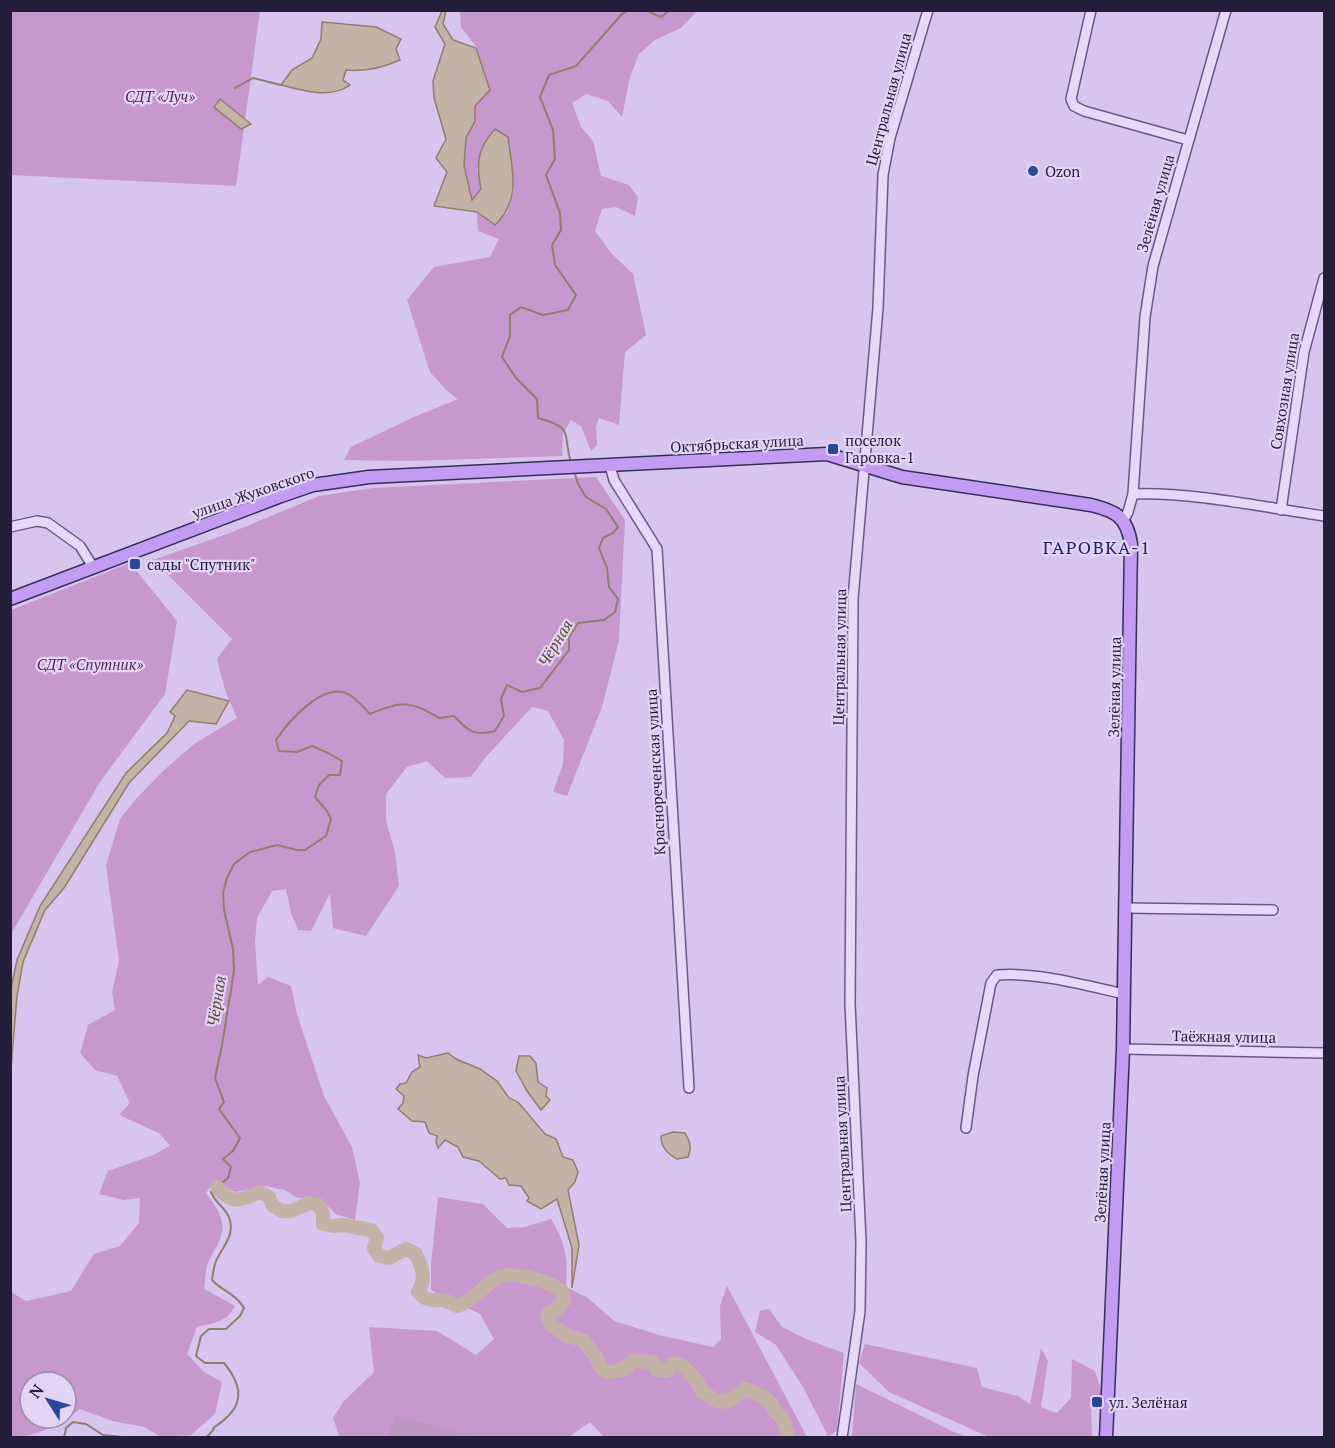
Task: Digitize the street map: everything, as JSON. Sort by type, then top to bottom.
[{"type":"main road","name":"Октябрьская улица","points":[[595,467],[827,454],[902,477],[1106,508],[1124,521]]},
{"type":"main road","name":"улица Жуковского","points":[[10,599],[313,485],[369,477],[595,467]]},
{"type":"main road","name":"Зелёная улица","points":[[1106,1437],[1123,1049],[1131,544],[1129,530],[1124,521]]},
{"type":"street","name":"Центральная улица","points":[[842,1437],[860,1311],[861,1240],[850,1004],[853,599],[878,308],[884,175],[890,138],[928,10]]},
{"type":"street","points":[[1091,10],[1071,99],[1074,106],[1084,111],[1188,140]]},
{"type":"street","name":"Зелёная улица","points":[[1124,521],[1132,494],[1148,289],[1163,228],[1226,10]]},
{"type":"street","name":"Совхозная улица","points":[[1281,510],[1304,352],[1324,278]]},
{"type":"street","name":"Краснореченская улица","points":[[610,466],[614,480],[657,549],[689,1088]]},
{"type":"street","points":[[1132,494],[1147,493],[1223,501],[1324,516]]},
{"type":"street","points":[[10,527],[37,521],[48,523],[80,546],[93,567]]},
{"type":"street","points":[[1125,908],[1273,910]]},
{"type":"street","points":[[966,1128],[973,1076],[991,982],[997,975],[1069,982],[1124,994]]},
{"type":"street","name":"Таёжная улица","points":[[1123,1049],[1324,1053]]},
{"type":"green space","name":"СДТ «Луч»","points":[[10,11],[260,11],[236,186],[11,175]]},
{"type":"green space","points":[[460,11],[697,11],[681,28],[655,40],[639,54],[630,77],[622,117],[608,101],[586,94],[572,103],[581,127],[593,141],[601,176],[629,185],[638,197],[635,216],[616,207],[602,209],[595,231],[611,253],[633,274],[646,335],[625,352],[619,425],[599,418],[596,427],[597,445],[591,451],[581,426],[571,420],[563,433],[562,456],[407,461],[344,460],[351,447],[458,399],[447,391],[430,372],[407,300],[434,267],[490,257],[499,239],[478,231],[477,212],[507,213],[514,190],[508,137],[477,168],[481,189],[472,201],[464,166],[466,138],[475,121],[477,48],[461,27]]},
{"type":"green space","points":[[596,477],[625,520],[619,640],[602,707],[567,796],[553,792],[563,764],[564,740],[548,711],[532,707],[485,758],[471,777],[445,778],[427,761],[407,767],[386,794],[386,821],[395,852],[399,886],[366,936],[333,928],[330,893],[311,931],[298,930],[291,913],[286,889],[272,891],[257,918],[255,942],[258,985],[268,977],[291,986],[297,1014],[324,1096],[352,1147],[360,1183],[355,1220],[336,1214],[319,1198],[298,1198],[285,1190],[265,1186],[235,1192],[214,1181],[206,1193],[216,1207],[223,1228],[206,1270],[204,1289],[235,1306],[224,1319],[197,1327],[187,1354],[204,1372],[222,1382],[215,1414],[191,1435],[161,1437],[144,1427],[113,1421],[80,1409],[78,1410],[78,1370],[18,1370],[18,1430],[45,1430],[20,1437],[11,1437],[11,1292],[26,1301],[71,1291],[94,1254],[120,1246],[139,1223],[140,1198],[124,1200],[99,1194],[108,1171],[151,1156],[170,1146],[159,1133],[119,1115],[130,1103],[117,1076],[95,1070],[80,1053],[88,1025],[115,1010],[112,992],[119,961],[106,865],[120,819],[164,770],[194,744],[237,718],[225,690],[217,659],[232,639],[153,560],[230,533],[319,496],[373,488]]},
{"type":"green space","name":"СДТ «Спутник»","points":[[130,563],[177,621],[165,694],[100,782],[11,934],[11,610]]},
{"type":"green space","points":[[438,1197],[483,1204],[507,1228],[525,1227],[551,1219],[565,1252],[566,1287],[588,1298],[614,1321],[659,1335],[713,1347],[721,1339],[720,1306],[727,1286],[807,1437],[604,1437],[590,1422],[569,1437],[340,1438],[333,1418],[344,1401],[374,1372],[369,1327],[437,1331],[476,1355],[494,1339],[480,1314],[431,1290],[431,1265]]},
{"type":"green space","points":[[769,1309],[782,1327],[844,1353],[837,1431],[828,1436],[803,1387],[776,1345],[755,1332],[760,1311]]},
{"type":"green space","points":[[865,1344],[977,1368],[982,1387],[1018,1396],[1030,1404],[1041,1348],[1048,1361],[1041,1407],[1057,1413],[1071,1398],[1072,1359],[1095,1371],[1103,1396],[1091,1401],[1092,1437],[989,1437],[889,1392],[859,1363]]},
{"type":"green space","points":[[856,1384],[954,1432],[967,1437],[852,1437]]},
{"type":"shaded area","points":[[442,11],[446,11],[443,24],[453,40],[476,48],[490,90],[475,106],[475,121],[466,138],[464,166],[472,200],[481,189],[479,157],[489,136],[495,129],[508,137],[513,172],[512,194],[509,205],[495,225],[477,212],[434,206],[447,172],[436,158],[446,139],[434,98],[433,81],[445,44],[435,27]]},
{"type":"shaded area","points":[[322,22],[376,27],[401,39],[396,49],[400,60],[374,69],[346,70],[343,80],[350,85],[334,92],[298,90],[281,85],[292,70],[312,58],[321,39]]},
{"type":"shaded area","points":[[220,99],[251,124],[241,129],[214,107]]},
{"type":"shaded area","points":[[187,690],[229,701],[216,724],[189,721],[129,783],[64,888],[45,910],[23,962],[17,996],[11,1068],[11,988],[17,960],[40,906],[126,773],[167,733],[175,716],[170,712]]},
{"type":"shaded area","points":[[448,1053],[480,1069],[497,1081],[509,1098],[518,1102],[545,1134],[556,1139],[563,1157],[573,1160],[578,1172],[575,1182],[568,1190],[579,1245],[572,1288],[572,1248],[557,1199],[541,1209],[527,1201],[529,1198],[521,1186],[509,1185],[506,1178],[500,1179],[479,1161],[463,1157],[458,1147],[445,1140],[438,1148],[437,1136],[429,1133],[425,1122],[412,1121],[398,1109],[403,1103],[404,1096],[396,1089],[400,1084],[406,1083],[412,1072],[420,1067],[418,1055],[426,1058]]},
{"type":"shaded area","points":[[519,1056],[530,1056],[536,1063],[538,1082],[547,1088],[546,1096],[550,1100],[541,1110],[516,1071]]},
{"type":"shaded area","points":[[673,1132],[685,1133],[690,1145],[688,1157],[677,1159],[664,1147],[661,1136]]},
{"type":"shaded area","points":[[395,1415],[473,1437],[387,1437]]},
{"type":"waterway","name":"Чёрная","points":[[571,463],[565,433],[558,425],[538,418],[537,399],[516,378],[502,357],[510,336],[510,315],[521,307],[543,315],[568,310],[576,295],[555,265],[552,245],[561,230],[560,213],[546,175],[555,159],[553,130],[540,97],[549,75],[576,66],[622,14],[629,10]]},
{"type":"waterway","name":"Чёрная","points":[[645,10],[661,17],[670,10]]},
{"type":"waterway","points":[[235,88],[253,78],[281,85]]},
{"type":"waterway","name":"Чёрная","points":[[213,1428],[230,1414],[238,1398],[238,1390],[236,1382],[224,1363],[205,1363],[196,1356],[201,1336],[209,1329],[226,1329],[240,1316],[244,1308],[237,1299],[212,1280],[215,1263],[229,1236],[231,1226],[224,1209],[211,1192],[228,1178],[231,1167],[223,1159],[233,1151],[240,1138],[219,1109],[224,1102],[215,1078],[234,971],[233,949],[224,910],[223,893],[234,864],[250,852],[277,845],[305,850],[326,836],[331,819],[315,797],[319,785],[329,775],[340,775],[342,761],[312,746],[297,752],[279,751],[276,740],[307,705],[328,693],[338,692],[348,694],[357,700],[370,714],[398,705],[413,705],[439,718],[454,716],[476,733],[495,731],[504,716],[501,699],[507,685],[522,692],[540,688],[569,650],[569,637],[578,623],[604,620],[615,612],[618,599],[609,587],[607,568],[599,548],[603,538],[613,533],[618,527],[606,509],[586,497],[578,484],[574,471]]},
{"type":"waterway","points":[[217,1187],[227,1197],[237,1200],[260,1192],[269,1197],[273,1206],[282,1211],[292,1211],[309,1203],[319,1205],[323,1214],[323,1224],[371,1230],[377,1238],[374,1248],[379,1256],[389,1258],[406,1249],[416,1254],[423,1277],[418,1292],[428,1299],[444,1300],[457,1306],[468,1301],[502,1276],[520,1276],[548,1284],[562,1291],[564,1301],[557,1309],[547,1314],[550,1324],[566,1335],[584,1341],[607,1373],[626,1369],[632,1361],[652,1362],[657,1370],[667,1371],[673,1363],[683,1366],[697,1381],[702,1392],[719,1402],[729,1401],[745,1389],[763,1396],[771,1403],[775,1412],[783,1418],[789,1438]]},
{"type":"waterway","name":"Чёрная","points":[[64,1438],[66,1428],[73,1422],[86,1424],[103,1435],[132,1438]]},
{"type":"waterway","name":"Чёрная","points":[[206,1438],[214,1429]]},
{"type":"place","name":"Ozon","points":[[1033,171]]},
{"type":"place","name":"поселок Гаровка-1","points":[[833,449]]},
{"type":"place","name":"сады \"Спутник\"","points":[[135,564]]},
{"type":"place","name":"ул. Зелёная","points":[[1097,1402]]},
{"type":"district","name":"ГАРОВКА-1","points":[[1097,547]]}]
